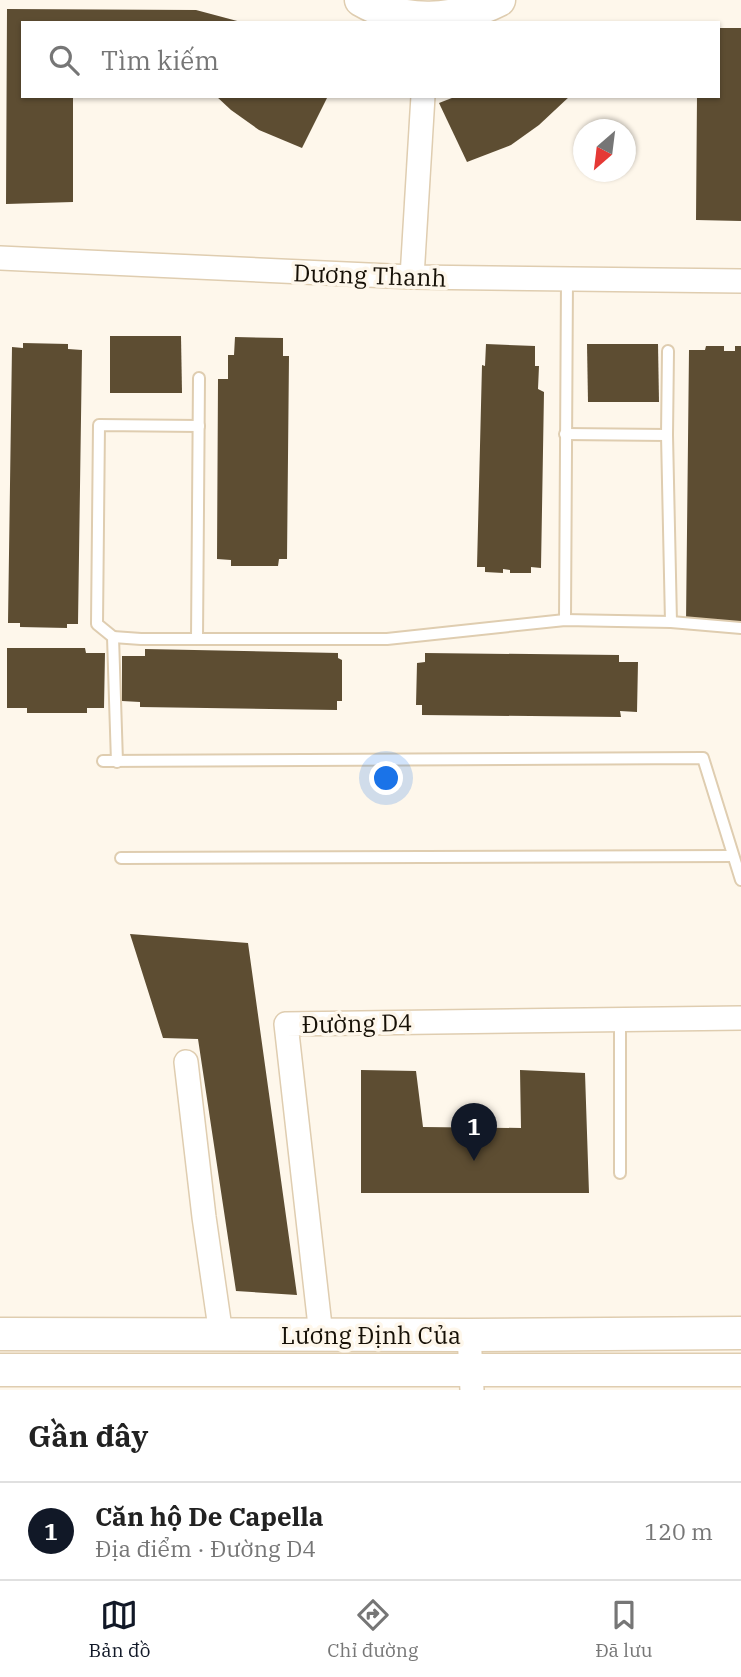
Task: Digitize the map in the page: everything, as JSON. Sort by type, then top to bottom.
[{"type":"main road","points":[[371,9],[408,17],[436,18],[481,11]]},
{"type":"main road","name":"Lương Định Của","points":[[0,1334],[469,1335],[741,1332]]},
{"type":"main road","name":"Lương Định Của","points":[[0,1370],[102,1380],[471,1380],[741,1370]]},
{"type":"street","points":[[412,278],[422,98]]},
{"type":"street","name":"Dương Thanh","points":[[0,258],[412,278],[741,281]]},
{"type":"street","name":"Đường D4","points":[[321,1335],[286,1024],[741,1018]]},
{"type":"street","points":[[186,1062],[221,1335]]},
{"type":"street","points":[[469,1335],[471,1380]]},
{"type":"lane","points":[[565,621],[567,279]]},
{"type":"lane","points":[[668,352],[671,622]]},
{"type":"lane","points":[[197,639],[199,377]]},
{"type":"lane","points":[[199,426],[99,425],[97,624],[113,637],[387,639],[565,621],[671,622],[741,628]]},
{"type":"lane","points":[[565,434],[667,435]]},
{"type":"lane","points":[[113,637],[117,762]]},
{"type":"lane","points":[[103,761],[703,758],[741,880]]},
{"type":"lane","points":[[121,858],[733,856]]},
{"type":"lane","points":[[620,1173],[621,1020]]},
{"type":"building","points":[[7,9],[196,10],[237,21],[21,21],[21,98],[73,98],[73,202],[6,204]]},
{"type":"building","points":[[720,28],[741,28],[741,221],[696,220],[697,98],[720,98]]},
{"type":"building","points":[[218,98],[327,98],[302,148],[259,130]]},
{"type":"building","points":[[452,98],[568,98],[539,125],[511,145],[467,162],[439,103]]},
{"type":"building","points":[[110,336],[181,336],[182,393],[110,393]]},
{"type":"building","points":[[235,337],[283,338],[283,356],[289,356],[287,559],[279,559],[278,566],[231,566],[231,560],[217,559],[218,379],[228,379],[228,355],[234,355]]},
{"type":"building","points":[[23,343],[68,344],[68,349],[82,350],[78,624],[67,624],[67,628],[20,627],[20,623],[8,623],[12,347],[23,348]]},
{"type":"building","points":[[486,344],[535,346],[535,366],[539,366],[538,389],[544,392],[541,568],[531,567],[531,573],[510,573],[510,570],[503,569],[503,573],[485,572],[485,567],[477,567],[482,365],[485,366]]},
{"type":"building","points":[[587,344],[658,344],[659,402],[588,402]]},
{"type":"building","points":[[706,346],[724,346],[724,351],[735,351],[735,346],[741,346],[741,630],[686,623],[689,350],[705,350]]},
{"type":"building","points":[[7,648],[85,648],[86,653],[105,653],[104,708],[87,708],[87,713],[27,713],[27,708],[7,708]]},
{"type":"building","points":[[145,649],[338,653],[338,658],[342,660],[342,701],[337,701],[337,710],[140,707],[140,702],[122,701],[122,656],[145,656]]},
{"type":"building","points":[[425,653],[619,655],[619,662],[638,662],[637,712],[620,711],[621,717],[422,715],[422,705],[416,705],[417,663],[425,662]]},
{"type":"building","points":[[130,934],[248,943],[297,1295],[236,1291],[198,1039],[163,1038]]},
{"type":"building","points":[[361,1070],[416,1071],[423,1127],[521,1128],[520,1070],[585,1073],[589,1193],[361,1193]]},
{"type":"place","name":"Căn hộ De Capella","points":[[474,1161]]}]
